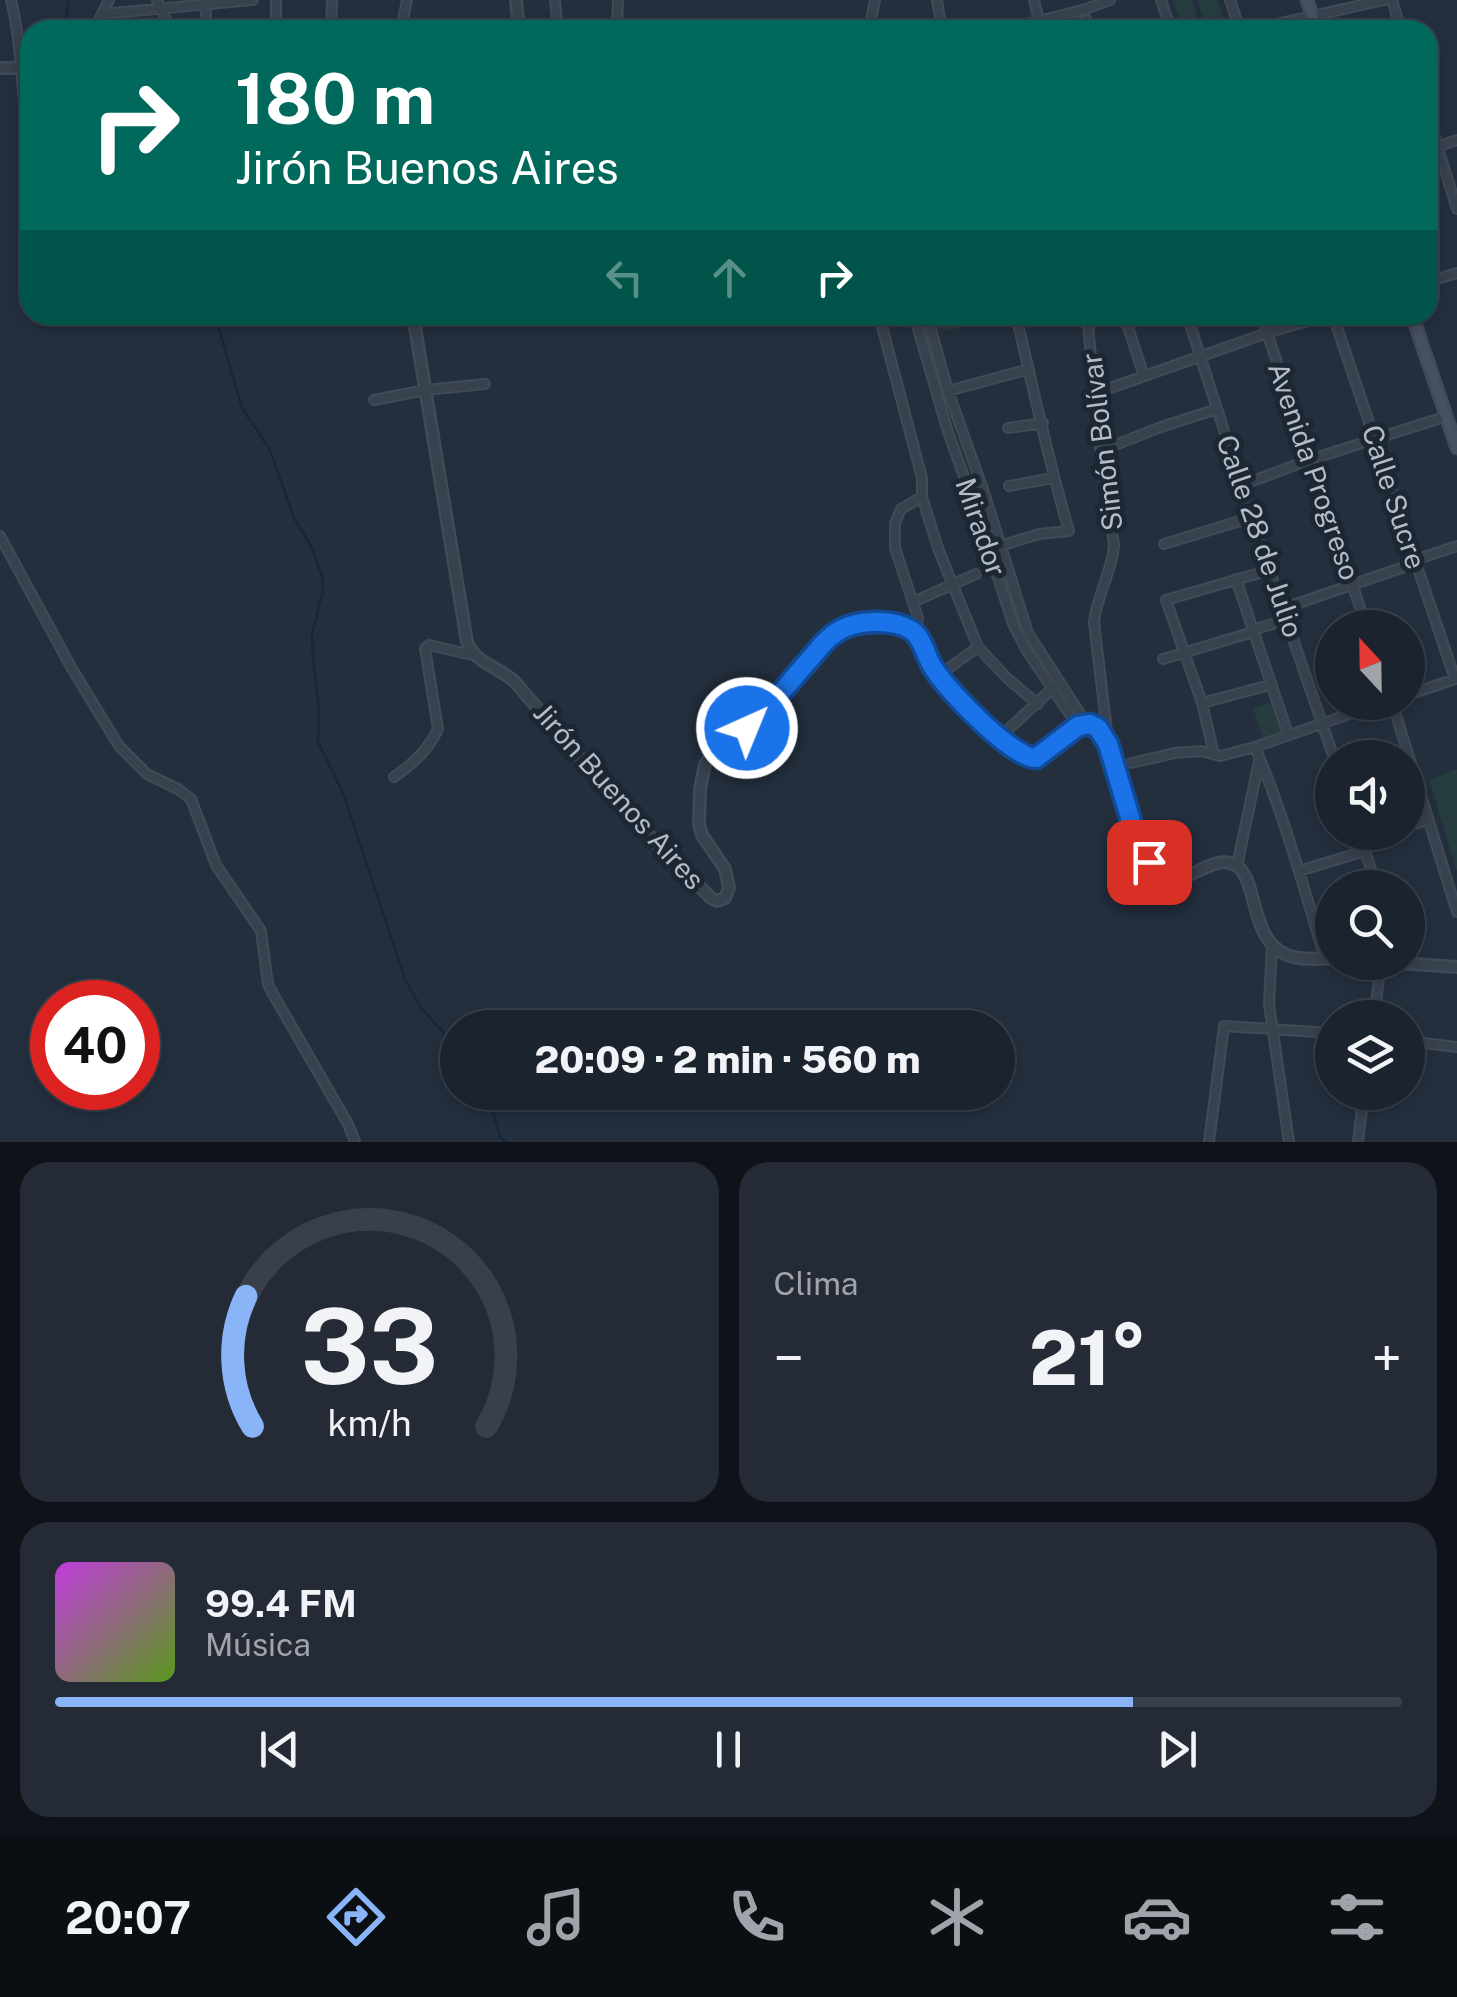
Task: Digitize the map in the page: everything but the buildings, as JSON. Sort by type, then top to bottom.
[{"type":"main road","points":[[1307,0],[1314,20]]},
{"type":"main road","points":[[1415,325],[1457,446]]},
{"type":"street","points":[[11,0],[20,41]]},
{"type":"street","points":[[99,20],[109,0]]},
{"type":"street","points":[[102,14],[158,4],[253,0]]},
{"type":"street","points":[[1044,20],[1110,0]]},
{"type":"street","points":[[1291,20],[1384,0]]},
{"type":"street","points":[[1086,10],[1087,20]]},
{"type":"street","points":[[1438,163],[1457,209]]},
{"type":"street","points":[[414,325],[472,654]]},
{"type":"street","points":[[882,325],[922,478],[922,497],[978,648],[1038,704]]},
{"type":"street","name":"Mirador","points":[[917,325],[948,432],[1013,624],[1027,651],[1082,724]]},
{"type":"street","name":"Mirador","points":[[930,325],[1028,633],[1056,686]]},
{"type":"street","points":[[1000,546],[1069,530],[1053,478],[1018,325]]},
{"type":"street","name":"Simón Bolívar","points":[[1088,325],[1114,545],[1113,561],[1094,622],[1108,744]]},
{"type":"street","points":[[1127,325],[1144,376]]},
{"type":"street","name":"Calle 28 de Julio","points":[[1190,325],[1328,740]]},
{"type":"street","name":"Avenida Progreso","points":[[1264,325],[1361,610]]},
{"type":"street","points":[[1096,394],[1295,325]]},
{"type":"street","name":"Calle Sucre","points":[[1335,325],[1456,678]]},
{"type":"street","points":[[948,391],[1029,369]]},
{"type":"street","points":[[374,400],[485,384]]},
{"type":"street","points":[[1100,448],[1217,408]]},
{"type":"street","points":[[1242,484],[1446,416]]},
{"type":"street","points":[[1008,428],[1043,423]]},
{"type":"street","points":[[1009,486],[1053,478]]},
{"type":"street","points":[[922,497],[901,509],[895,523],[894,548],[918,618],[916,634],[938,676],[1000,738],[1027,758],[1036,758],[1082,724],[1098,728],[1108,744],[1138,844],[1157,870],[1179,879],[1219,863],[1237,866],[1243,872],[1261,928],[1272,944],[1294,958],[1315,959]]},
{"type":"street","points":[[1164,544],[1252,517]]},
{"type":"street","points":[[0,536],[119,746],[147,774],[190,799],[216,865],[261,931],[272,994],[332,1094],[355,1142]]},
{"type":"street","points":[[1284,608],[1457,546]]},
{"type":"street","points":[[1214,754],[1202,704],[1166,600],[1270,570]]},
{"type":"street","points":[[913,602],[976,574]]},
{"type":"street","points":[[1236,579],[1288,734]]},
{"type":"street","points":[[1163,659],[1288,619]]},
{"type":"street","name":"Jirón Buenos Aires","points":[[472,654],[515,682],[639,826],[717,900],[728,894],[728,876],[699,824],[701,779],[709,757],[760,717],[837,631],[865,622],[895,624],[916,634]]},
{"type":"street","points":[[394,778],[432,741],[438,729],[424,648],[429,644],[472,654]]},
{"type":"street","points":[[938,676],[978,648]]},
{"type":"street","points":[[1425,689],[1456,678]]},
{"type":"street","points":[[1202,704],[1270,685]]},
{"type":"street","points":[[1000,738],[1056,686]]},
{"type":"street","points":[[1130,763],[1174,752],[1220,756],[1331,720]]},
{"type":"street","points":[[1394,720],[1457,912]]},
{"type":"street","points":[[1255,747],[1315,917]]},
{"type":"street","points":[[1237,866],[1259,761]]},
{"type":"street","points":[[1300,871],[1365,850],[1371,870]]},
{"type":"street","points":[[1272,944],[1269,1004],[1290,1142]]},
{"type":"street","points":[[1425,965],[1457,967]]},
{"type":"street","points":[[1209,1142],[1224,1026],[1315,1032]]},
{"type":"street","points":[[1425,1043],[1457,1047]]},
{"type":"street","points":[[1358,1142],[1362,1110]]},
{"type":"green space","points":[[1173,0],[1192,0],[1198,20],[1179,20]]},
{"type":"green space","points":[[1197,0],[1217,0],[1223,19],[1203,20]]},
{"type":"green space","points":[[934,325],[963,326],[943,332]]},
{"type":"green space","points":[[1273,702],[1283,732],[1263,738],[1253,708]]},
{"type":"green space","points":[[1457,769],[1457,872],[1429,780]]},
{"type":"waterway","points":[[66,20],[69,0]]},
{"type":"waterway","points":[[218,325],[242,408],[270,450],[294,518],[311,546],[322,576],[323,591],[312,634],[318,742],[343,793],[405,979],[421,1008],[440,1029]]},
{"type":"waterway","points":[[493,1110],[500,1137],[506,1142]]},
{"type":"route","points":[[747,728],[837,631],[865,622],[905,627],[916,634],[938,676],[1019,754],[1036,758],[1078,726],[1090,724],[1098,728],[1108,744],[1138,844],[1149,862]]}]
